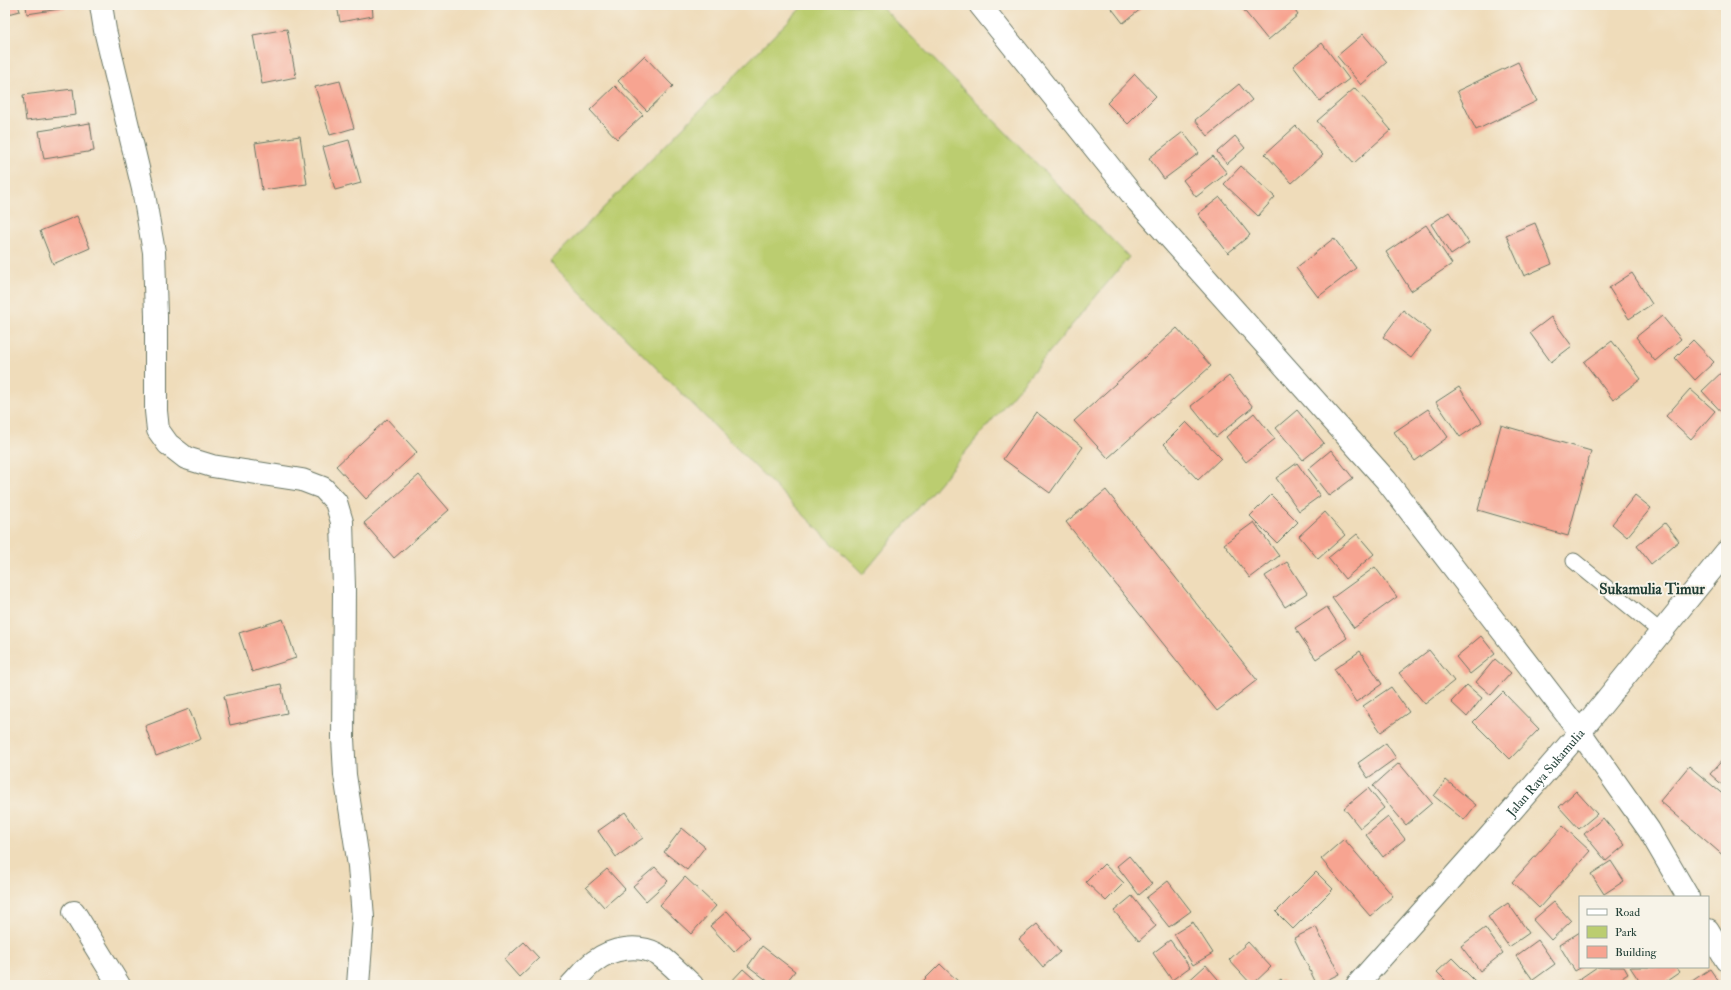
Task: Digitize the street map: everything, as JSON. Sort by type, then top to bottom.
[{"type":"street","points":[[101,5],[105,30],[143,189],[154,252],[156,411],[158,430],[168,444],[186,458],[212,466],[302,480],[322,488],[336,502],[342,522],[344,587],[343,738],[345,776],[359,866],[363,918],[358,985]]},
{"type":"street","points":[[980,5],[1138,202],[1386,480],[1580,732],[1649,830],[1687,896]]},
{"type":"street","name":"Jalan Raya Sukamulia","points":[[1357,985],[1580,732],[1726,552]]},
{"type":"street","points":[[74,912],[119,985]]},
{"type":"street","points":[[1709,932],[1726,960]]},
{"type":"street","points":[[571,985],[594,961],[606,954],[621,950],[640,948],[657,954],[692,985]]},
{"type":"lane","points":[[1574,561],[1661,632]]},
{"type":"green space","points":[[804,5],[880,5],[1129,257],[863,574],[550,262]]},
{"type":"building","points":[[5,5],[18,5],[20,11],[5,15]]},
{"type":"building","points":[[26,5],[66,5],[66,8],[27,14]]},
{"type":"building","points":[[337,5],[372,5],[373,16],[340,22]]},
{"type":"building","points":[[1109,5],[1146,5],[1123,23]]},
{"type":"building","points":[[1246,5],[1291,5],[1298,15],[1268,40],[1242,8]]},
{"type":"building","points":[[1301,5],[1311,5],[1306,10]]},
{"type":"building","points":[[287,29],[296,77],[262,84],[253,35]]},
{"type":"building","points":[[1363,34],[1387,62],[1361,85],[1337,56]]},
{"type":"building","points":[[1322,43],[1349,79],[1320,101],[1293,66]]},
{"type":"building","points":[[644,56],[673,86],[647,111],[618,81]]},
{"type":"building","points":[[1518,62],[1537,101],[1476,130],[1457,91]]},
{"type":"building","points":[[1135,74],[1156,96],[1128,124],[1107,103]]},
{"type":"building","points":[[340,81],[354,128],[330,135],[315,87]]},
{"type":"building","points":[[1239,84],[1252,100],[1208,136],[1195,120]]},
{"type":"building","points":[[615,86],[643,115],[617,139],[590,110]]},
{"type":"building","points":[[1355,88],[1391,130],[1354,163],[1317,121]]},
{"type":"building","points":[[73,89],[76,115],[26,121],[23,95]]},
{"type":"building","points":[[90,123],[94,151],[44,159],[39,131]]},
{"type":"building","points":[[1296,126],[1323,155],[1292,183],[1265,154]]},
{"type":"building","points":[[1183,132],[1199,153],[1164,179],[1149,158]]},
{"type":"building","points":[[300,136],[307,184],[262,190],[255,143]]},
{"type":"building","points":[[1235,136],[1245,148],[1227,164],[1217,152]]},
{"type":"building","points":[[349,140],[361,183],[335,190],[323,147]]},
{"type":"building","points":[[1213,156],[1227,173],[1196,197],[1183,180]]},
{"type":"building","points":[[1241,166],[1275,197],[1258,216],[1224,184]]},
{"type":"building","points":[[1220,197],[1250,235],[1228,253],[1198,214]]},
{"type":"building","points":[[1449,212],[1469,243],[1451,255],[1431,224]]},
{"type":"building","points":[[77,216],[90,248],[53,264],[40,231]]},
{"type":"building","points":[[1535,223],[1552,264],[1524,276],[1506,235]]},
{"type":"building","points":[[1426,225],[1452,264],[1411,291],[1386,252]]},
{"type":"building","points":[[1334,238],[1356,268],[1318,297],[1296,268]]},
{"type":"building","points":[[1632,273],[1652,304],[1629,319],[1609,288]]},
{"type":"building","points":[[1403,310],[1431,332],[1411,358],[1383,337]]},
{"type":"building","points":[[1662,316],[1681,339],[1655,361],[1636,337]]},
{"type":"building","points":[[1551,317],[1572,346],[1551,362],[1530,333]]},
{"type":"building","points":[[1177,328],[1211,366],[1108,458],[1074,421]]},
{"type":"building","points":[[1693,340],[1714,362],[1695,380],[1675,358]]},
{"type":"building","points":[[1612,341],[1641,379],[1613,400],[1584,362]]},
{"type":"building","points":[[1725,369],[1726,370],[1726,417],[1702,391]]},
{"type":"building","points":[[1229,376],[1253,407],[1216,437],[1191,406]]},
{"type":"building","points":[[1459,387],[1482,422],[1460,437],[1436,402]]},
{"type":"building","points":[[1690,389],[1715,411],[1691,439],[1666,416]]},
{"type":"building","points":[[1428,409],[1448,437],[1415,461],[1394,432]]},
{"type":"building","points":[[1297,410],[1324,443],[1303,460],[1276,428]]},
{"type":"building","points":[[1036,412],[1083,447],[1050,493],[1003,459]]},
{"type":"building","points":[[1254,413],[1275,439],[1246,462],[1226,437]]},
{"type":"building","points":[[387,419],[417,452],[366,499],[336,466]]},
{"type":"building","points":[[1186,422],[1221,458],[1198,480],[1164,444]]},
{"type":"building","points":[[1501,425],[1591,451],[1568,536],[1478,510]]},
{"type":"building","points":[[1331,450],[1353,478],[1329,496],[1308,469]]},
{"type":"building","points":[[1297,463],[1320,496],[1299,511],[1276,478]]},
{"type":"building","points":[[419,475],[449,510],[394,558],[364,523]]},
{"type":"building","points":[[1106,490],[1257,680],[1217,711],[1066,522]]},
{"type":"building","points":[[1271,495],[1298,522],[1277,543],[1250,516]]},
{"type":"building","points":[[1635,495],[1651,508],[1627,537],[1612,524]]},
{"type":"building","points":[[1325,512],[1345,535],[1318,559],[1299,536]]},
{"type":"building","points":[[1254,522],[1279,556],[1250,578],[1224,544]]},
{"type":"building","points":[[1665,523],[1679,541],[1651,564],[1637,546]]},
{"type":"building","points":[[1357,534],[1374,554],[1345,579],[1328,558]]},
{"type":"building","points":[[1287,562],[1307,593],[1285,607],[1265,576]]},
{"type":"building","points":[[1375,567],[1397,597],[1354,628],[1332,598]]},
{"type":"building","points":[[1327,607],[1347,638],[1316,659],[1295,628]]},
{"type":"building","points":[[283,619],[296,658],[252,672],[239,633]]},
{"type":"building","points":[[1481,636],[1495,654],[1470,674],[1456,657]]},
{"type":"building","points":[[1429,650],[1454,681],[1425,704],[1399,673]]},
{"type":"building","points":[[1360,651],[1382,684],[1356,702],[1334,669]]},
{"type":"building","points":[[1495,659],[1511,673],[1491,695],[1476,682]]},
{"type":"building","points":[[281,684],[287,713],[230,725],[224,696]]},
{"type":"building","points":[[1467,685],[1482,698],[1467,717],[1451,702]]},
{"type":"building","points":[[1391,687],[1409,712],[1381,732],[1363,706]]},
{"type":"building","points":[[1503,692],[1539,729],[1510,759],[1473,722]]},
{"type":"building","points":[[189,709],[201,739],[156,756],[145,726]]},
{"type":"building","points":[[1386,743],[1396,758],[1368,778],[1358,763]]},
{"type":"building","points":[[1726,756],[1726,788],[1710,774]]},
{"type":"building","points":[[1399,763],[1432,803],[1406,825],[1373,786]]},
{"type":"building","points":[[1689,766],[1726,797],[1726,858],[1660,801]]},
{"type":"building","points":[[1446,780],[1476,805],[1464,820],[1434,796]]},
{"type":"building","points":[[1368,788],[1384,808],[1360,828],[1344,808]]},
{"type":"building","points":[[1576,791],[1597,814],[1579,829],[1559,807]]},
{"type":"building","points":[[625,812],[643,838],[616,857],[598,831]]},
{"type":"building","points":[[1388,817],[1405,839],[1383,857],[1366,835]]},
{"type":"building","points":[[1603,818],[1625,845],[1606,861],[1584,834]]},
{"type":"building","points":[[1563,826],[1590,851],[1539,908],[1512,882]]},
{"type":"building","points":[[682,828],[705,847],[687,870],[664,852]]},
{"type":"building","points":[[1344,839],[1393,896],[1370,916],[1321,859]]},
{"type":"building","points":[[1129,856],[1152,884],[1139,895],[1117,866]]},
{"type":"building","points":[[1611,861],[1624,881],[1604,894],[1591,874]]},
{"type":"building","points":[[1104,864],[1124,883],[1106,901],[1086,882]]},
{"type":"building","points":[[655,867],[668,881],[646,901],[633,886]]},
{"type":"building","points":[[607,869],[625,889],[604,907],[586,887]]},
{"type":"building","points":[[1316,872],[1333,889],[1293,929],[1276,912]]},
{"type":"building","points":[[685,877],[716,906],[691,934],[660,905]]},
{"type":"building","points":[[1168,881],[1191,911],[1169,927],[1146,898]]},
{"type":"building","points":[[1132,896],[1156,926],[1139,941],[1114,911]]},
{"type":"building","points":[[1554,902],[1571,921],[1551,940],[1533,920]]},
{"type":"building","points":[[1508,903],[1529,933],[1509,947],[1488,917]]},
{"type":"building","points":[[727,911],[750,937],[734,952],[710,926]]},
{"type":"building","points":[[1193,922],[1213,953],[1193,965],[1174,934]]},
{"type":"building","points":[[1037,924],[1060,952],[1043,967],[1019,939]]},
{"type":"building","points":[[1316,927],[1339,974],[1317,985],[1294,938]]},
{"type":"building","points":[[1485,928],[1503,953],[1480,971],[1461,946]]},
{"type":"building","points":[[1579,933],[1580,968],[1575,971],[1559,945]]},
{"type":"building","points":[[1170,940],[1190,967],[1172,980],[1153,953]]},
{"type":"building","points":[[1538,940],[1555,964],[1533,980],[1516,956]]},
{"type":"building","points":[[524,942],[539,958],[519,977],[504,960]]},
{"type":"building","points":[[1248,942],[1271,967],[1252,985],[1229,960]]},
{"type":"building","points":[[762,946],[795,971],[784,985],[773,985],[748,966]]},
{"type":"building","points":[[1452,958],[1476,982],[1473,985],[1450,985],[1437,972]]},
{"type":"building","points":[[940,964],[962,985],[919,985]]},
{"type":"building","points":[[1206,965],[1223,985],[1184,985]]},
{"type":"building","points":[[1596,968],[1625,968],[1628,974],[1611,985],[1578,985],[1575,982]]},
{"type":"building","points":[[1631,968],[1677,968],[1680,972],[1661,985],[1642,985]]},
{"type":"building","points":[[743,969],[761,985],[728,985]]},
{"type":"building","points":[[1710,969],[1721,985],[1686,985]]},
{"type":"building","points":[[1281,979],[1285,985],[1273,985]]},
{"type":"building","points":[[1521,980],[1525,985],[1513,985]]},
{"type":"district","name":"Sukamulia Timur","points":[[1652,589]]}]
